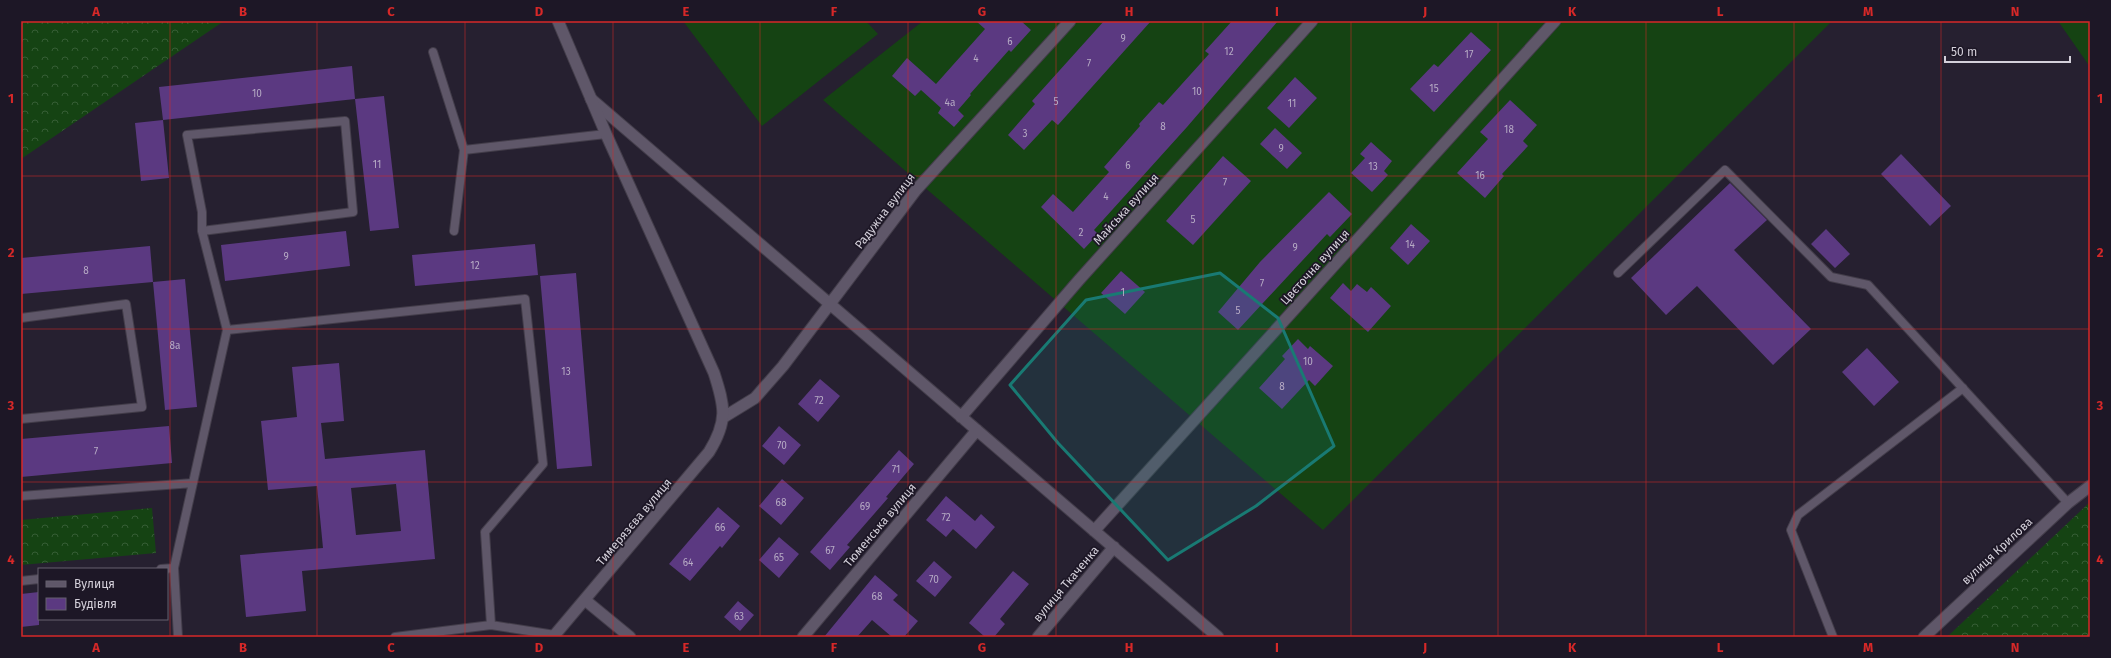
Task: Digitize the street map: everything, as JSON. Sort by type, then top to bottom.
[{"type":"street","points":[[558,21],[606,134],[714,373],[721,394],[724,417]]},
{"type":"street","name":"Радужна вулиця","points":[[724,417],[755,398],[783,366],[916,190],[1070,21]]},
{"type":"street","name":"Майська вулиця","points":[[961,417],[1079,280],[1312,21]]},
{"type":"street","name":"Цвєточна вулиця","points":[[1094,531],[1555,21]]},
{"type":"street","points":[[591,99],[1218,637]]},
{"type":"street","name":"Тимерязєва вулиця","points":[[554,636],[709,452],[719,436],[724,417]]},
{"type":"street","name":"Тюменська вулиця","points":[[803,637],[977,430]]},
{"type":"street","name":"вулиця Крилова","points":[[1924,637],[2068,503],[2090,486]]},
{"type":"street","name":"вулиця Ткаченка","points":[[1038,637],[1114,547]]},
{"type":"street","points":[[585,600],[630,637]]},
{"type":"lane","points":[[433,52],[464,150],[454,232]]},
{"type":"lane","points":[[178,637],[174,568],[228,330],[202,231],[202,212],[187,135],[345,121],[353,212],[202,231]]},
{"type":"lane","points":[[464,150],[606,134]]},
{"type":"lane","points":[[1618,273],[1725,170],[1831,277],[1868,285],[2068,503]]},
{"type":"lane","points":[[228,330],[525,299],[543,464],[485,532],[491,625]]},
{"type":"lane","points":[[21,318],[126,304],[142,407],[21,419]]},
{"type":"lane","points":[[1833,637],[1791,530],[1798,515],[1963,388]]},
{"type":"lane","points":[[21,496],[193,483]]},
{"type":"lane","points":[[168,568],[174,568]]},
{"type":"lane","points":[[21,581],[38,579]]},
{"type":"lane","points":[[395,637],[491,625],[554,636]]},
{"type":"highlighted area","points":[[1220,273],[1278,318],[1334,446],[1256,506],[1168,560],[1058,443],[1010,385],[1086,300]]},
{"type":"green space","points":[[21,21],[224,21],[21,159]]},
{"type":"green space","points":[[683,21],[866,21],[878,34],[762,126]]},
{"type":"green space","points":[[923,21],[1832,21],[1323,530],[823,100]]},
{"type":"green space","points":[[2058,21],[2090,21],[2090,67]]},
{"type":"green space","points":[[2090,502],[2090,637],[1947,637]]},
{"type":"green space","points":[[152,508],[156,553],[21,565],[21,520]]},
{"type":"building","points":[[976,21],[1021,21],[1031,30],[1011,52],[1009,50],[970,94],[971,95],[958,110],[964,116],[954,127],[938,113],[941,108],[921,90],[915,96],[892,76],[907,58],[936,84],[985,29]]},
{"type":"building","points":[[1104,21],[1151,21],[1058,125],[1052,120],[1024,150],[1008,135],[1035,104],[1032,101]]},
{"type":"building","points":[[1232,21],[1278,21],[1187,127],[1094,230],[1098,234],[1084,249],[1041,207],[1053,194],[1073,212],[1109,172],[1104,167],[1140,126],[1139,124],[1159,102],[1163,105],[1209,54],[1205,51]]},
{"type":"building","points":[[1471,32],[1491,50],[1434,112],[1410,89],[1434,64],[1438,67]]},
{"type":"building","points":[[352,66],[355,99],[163,120],[159,87]]},
{"type":"building","points":[[1295,77],[1317,98],[1289,128],[1267,108]]},
{"type":"building","points":[[384,96],[399,228],[370,231],[355,99]]},
{"type":"building","points":[[1510,100],[1537,125],[1523,141],[1528,146],[1502,174],[1504,176],[1485,198],[1457,173],[1488,139],[1480,132]]},
{"type":"building","points":[[163,120],[169,178],[141,181],[135,123]]},
{"type":"building","points":[[1275,128],[1302,153],[1287,169],[1260,144]]},
{"type":"building","points":[[1371,142],[1392,161],[1384,171],[1388,175],[1372,192],[1351,173],[1365,158],[1360,154]]},
{"type":"building","points":[[1901,154],[1951,206],[1930,226],[1881,174]]},
{"type":"building","points":[[1223,156],[1251,181],[1193,245],[1166,221]]},
{"type":"building","points":[[1730,183],[1767,220],[1734,250],[1811,329],[1773,365],[1697,286],[1666,315],[1631,278]]},
{"type":"building","points":[[1329,192],[1352,214],[1330,237],[1327,234],[1238,330],[1218,312],[1260,262]]},
{"type":"building","points":[[1411,224],[1430,241],[1408,265],[1390,248]]},
{"type":"building","points":[[1826,229],[1850,254],[1835,268],[1811,244]]},
{"type":"building","points":[[346,231],[350,266],[225,281],[221,245]]},
{"type":"building","points":[[535,244],[538,275],[415,286],[412,255]]},
{"type":"building","points":[[150,246],[153,282],[21,294],[21,258]]},
{"type":"building","points":[[1121,271],[1145,292],[1125,314],[1101,293]]},
{"type":"building","points":[[576,273],[592,466],[557,469],[540,276]]},
{"type":"building","points":[[185,279],[197,407],[165,410],[153,282]]},
{"type":"building","points":[[1343,283],[1351,291],[1357,284],[1367,292],[1371,287],[1391,306],[1368,332],[1330,298]]},
{"type":"building","points":[[1298,339],[1308,349],[1310,346],[1333,366],[1315,386],[1309,380],[1282,409],[1259,388],[1285,359],[1282,356]]},
{"type":"building","points":[[1867,348],[1899,382],[1874,406],[1842,372]]},
{"type":"building","points":[[339,363],[344,421],[321,423],[325,459],[425,450],[435,559],[302,571],[306,611],[246,617],[240,555],[323,548],[317,486],[268,490],[261,421],[297,417],[292,367]],"holes":[[[396,484],[401,531],[356,535],[351,488]]]},
{"type":"building","points":[[820,379],[840,396],[818,422],[798,404]]},
{"type":"building","points":[[169,426],[172,463],[21,477],[21,439]]},
{"type":"building","points":[[779,426],[801,445],[784,465],[762,446]]},
{"type":"building","points":[[899,450],[914,464],[886,497],[888,498],[847,545],[850,547],[830,570],[810,552]]},
{"type":"building","points":[[782,479],[804,498],[781,525],[759,506]]},
{"type":"building","points":[[946,496],[975,521],[981,514],[995,527],[976,549],[953,529],[946,537],[926,520]]},
{"type":"building","points":[[718,507],[740,526],[722,548],[720,546],[690,581],[669,564]]},
{"type":"building","points":[[779,537],[799,554],[779,578],[759,560]]},
{"type":"building","points":[[934,561],[952,577],[935,597],[916,581]]},
{"type":"building","points":[[1013,571],[1029,584],[1000,619],[1005,624],[994,637],[985,637],[969,623]]},
{"type":"building","points":[[875,575],[898,595],[893,600],[918,621],[904,637],[892,637],[872,620],[857,637],[824,637]]},
{"type":"building","points":[[38,592],[39,625],[21,627],[21,594]]},
{"type":"building","points":[[738,601],[754,615],[740,631],[724,617]]}]
